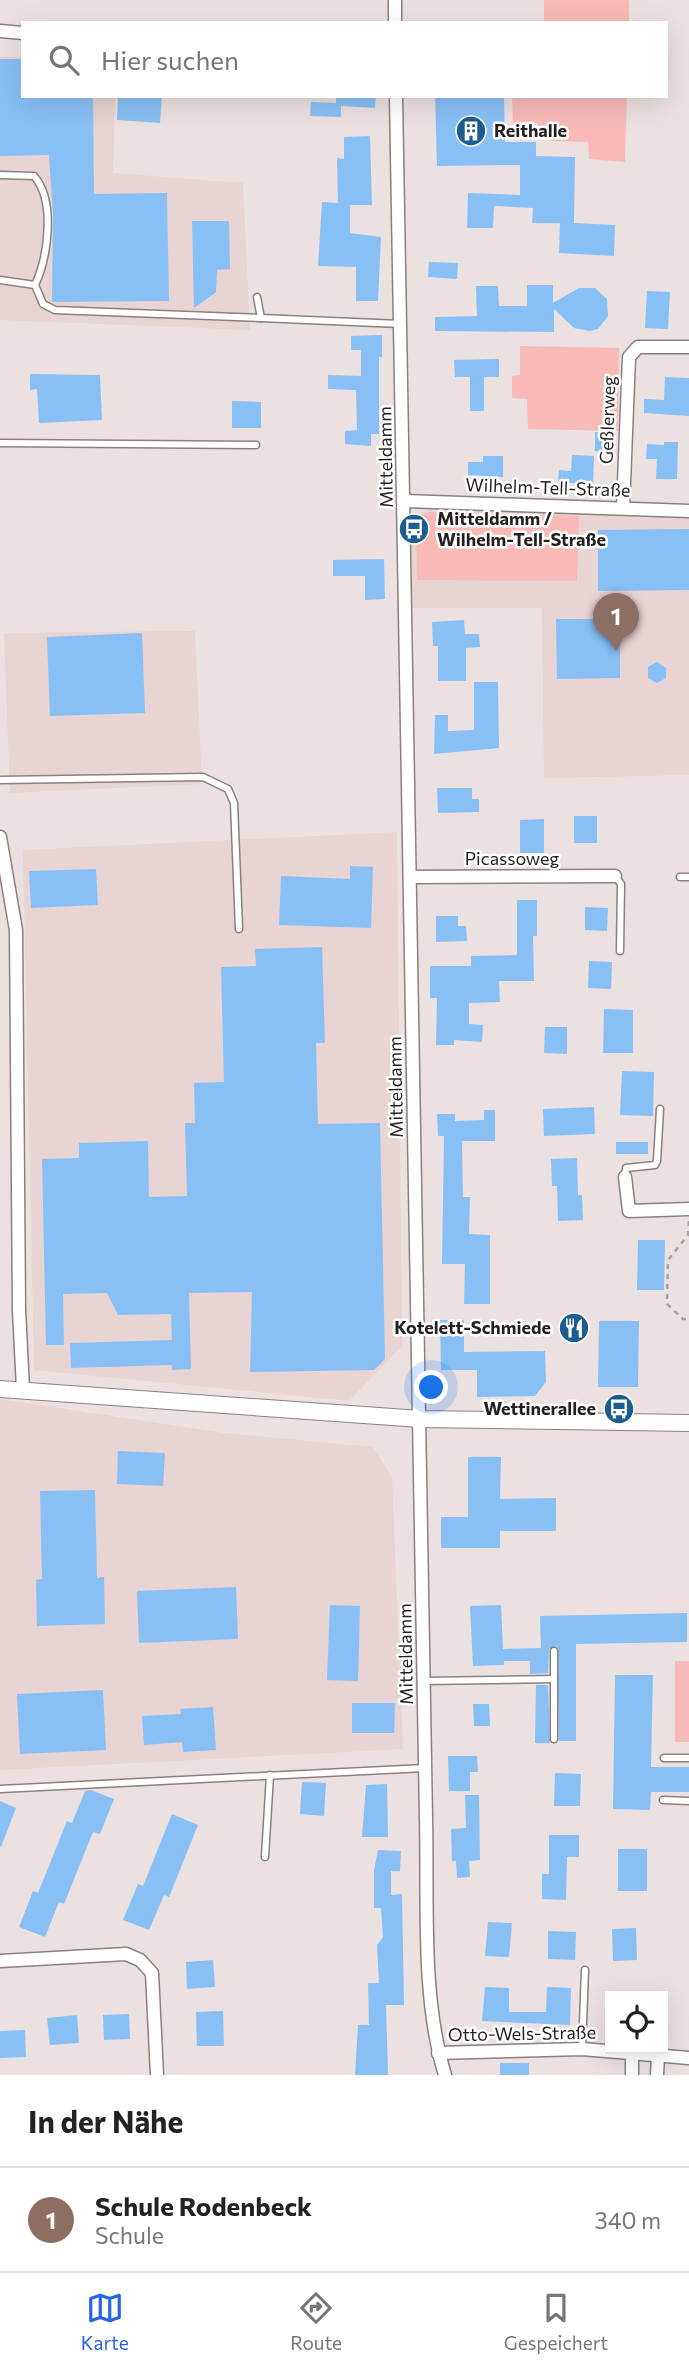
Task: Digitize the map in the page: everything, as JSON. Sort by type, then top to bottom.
[{"type":"street","points":[[395,0],[395,21]]},
{"type":"street","points":[[0,31],[21,33]]},
{"type":"street","name":"Mitteldamm","points":[[396,98],[431,1994],[438,2053],[445,2075]]},
{"type":"street","name":"Geßlerweg","points":[[623,508],[629,357],[638,347],[689,347]]},
{"type":"street","name":"Wilhelm-Tell-Straße","points":[[405,501],[689,511]]},
{"type":"street","points":[[0,837],[16,930],[19,1310],[23,1388]]},
{"type":"street","name":"Picassoweg","points":[[410,877],[615,876]]},
{"type":"street","points":[[625,1177],[629,1211],[689,1210]]},
{"type":"street","points":[[0,1389],[23,1388],[420,1419],[689,1423]]},
{"type":"street","points":[[0,1961],[126,1954],[140,1960],[152,1973],[157,2075]]},
{"type":"street","name":"Otto-Wels-Straße","points":[[438,2053],[582,2049],[605,2051]]},
{"type":"street","points":[[632,2054],[632,2075]]},
{"type":"street","name":"Otto-Wels-Straße","points":[[638,2054],[689,2058]]},
{"type":"street","points":[[657,2075],[658,2057]]},
{"type":"lane","points":[[0,175],[34,176],[46,196],[47,254],[35,285],[43,304],[55,310],[400,324]]},
{"type":"lane","points":[[0,281],[19,281],[35,285]]},
{"type":"lane","points":[[257,297],[261,318]]},
{"type":"lane","points":[[0,443],[256,444]]},
{"type":"lane","points":[[0,780],[151,776],[203,777],[220,783],[228,789],[234,803],[239,929]]},
{"type":"lane","points":[[615,876],[621,884],[621,951]]},
{"type":"lane","points":[[680,877],[689,877]]},
{"type":"lane","points":[[625,1177],[626,1168],[655,1165],[660,1109]]},
{"type":"lane","points":[[554,1739],[555,1651]]},
{"type":"lane","points":[[424,1681],[554,1679]]},
{"type":"lane","points":[[664,1758],[689,1758]]},
{"type":"lane","points":[[0,1789],[426,1768]]},
{"type":"lane","points":[[265,1857],[270,1775]]},
{"type":"lane","points":[[663,1800],[689,1801]]},
{"type":"lane","points":[[582,2049],[584,1970]]},
{"type":"path","points":[[689,1210],[688,1235],[668,1260],[667,1304],[683,1319],[689,1319]]},
{"type":"shaded area","points":[[544,0],[629,0],[629,21],[544,21]]},
{"type":"shaded area","points":[[0,57],[21,57],[21,98],[115,98],[113,173],[243,183],[250,330],[0,320]]},
{"type":"shaded area","points":[[512,98],[627,98],[625,162],[589,159],[588,142],[552,141],[536,122],[513,123]]},
{"type":"shaded area","points":[[520,346],[619,348],[618,431],[528,429],[527,399],[512,398],[512,376],[520,375]]},
{"type":"shaded area","points":[[431,508],[689,517],[689,775],[544,778],[542,608],[412,608],[411,526],[414,516]]},
{"type":"shaded area","points":[[429,512],[579,516],[577,581],[417,580],[416,527],[422,515]]},
{"type":"shaded area","points":[[195,631],[202,784],[10,793],[4,633]]},
{"type":"shaded area","points":[[397,832],[402,1346],[349,1401],[34,1370],[23,850]]},
{"type":"shaded area","points":[[0,1399],[224,1433],[373,1447],[392,1477],[403,1749],[0,1770]]},
{"type":"shaded area","points":[[675,1661],[689,1661],[689,1742],[675,1742]]},
{"type":"building","points":[[0,59],[21,59],[21,98],[93,98],[94,194],[167,193],[169,301],[52,302],[53,214],[49,155],[0,156]]},
{"type":"building","points":[[118,98],[162,98],[160,123],[117,120]]},
{"type":"building","points":[[336,98],[376,98],[375,108],[341,106],[341,117],[310,116],[311,102],[336,103]]},
{"type":"building","points":[[435,98],[504,98],[505,142],[536,142],[536,156],[575,157],[574,223],[615,225],[614,256],[559,253],[560,223],[532,223],[533,208],[494,206],[493,228],[467,228],[468,193],[520,195],[520,165],[437,166]]},
{"type":"building","points":[[370,136],[372,205],[350,205],[350,233],[381,237],[378,301],[356,301],[356,267],[318,266],[322,202],[338,203],[337,158],[344,159],[344,137]]},
{"type":"building","points":[[192,221],[229,221],[230,269],[217,270],[216,292],[194,308]]},
{"type":"building","points":[[429,262],[458,263],[457,279],[428,277]]},
{"type":"building","points":[[527,285],[553,285],[553,303],[579,288],[595,288],[607,299],[608,316],[598,329],[590,331],[574,328],[554,309],[554,332],[435,331],[435,317],[477,316],[476,286],[498,286],[499,306],[527,306]]},
{"type":"building","points":[[647,291],[670,292],[668,329],[645,328]]},
{"type":"building","points":[[382,335],[382,357],[379,357],[379,434],[371,434],[371,446],[345,444],[345,431],[357,430],[356,390],[328,389],[328,375],[361,376],[361,350],[351,350],[351,336]]},
{"type":"building","points":[[499,359],[499,377],[484,377],[484,411],[470,411],[470,377],[455,377],[454,360]]},
{"type":"building","points":[[30,374],[100,375],[102,420],[39,423],[37,389],[30,390]]},
{"type":"building","points":[[665,377],[689,378],[689,416],[644,413],[644,399],[664,400]]},
{"type":"building","points":[[232,401],[261,402],[261,428],[232,428]]},
{"type":"building","points":[[595,432],[609,432],[608,452],[595,451]]},
{"type":"building","points":[[664,442],[678,442],[677,479],[656,479],[657,459],[646,459],[647,444],[664,445]]},
{"type":"building","points":[[572,455],[594,456],[593,485],[558,482],[559,470],[571,471]]},
{"type":"building","points":[[483,456],[503,456],[503,477],[468,475],[468,462],[483,462]]},
{"type":"building","points":[[689,529],[689,590],[598,591],[598,530]]},
{"type":"building","points":[[384,559],[385,599],[365,600],[365,576],[333,576],[333,560]]},
{"type":"building","points":[[556,619],[620,619],[620,678],[557,679]]},
{"type":"building","points":[[464,620],[465,634],[479,634],[480,647],[466,648],[466,681],[438,681],[438,646],[433,646],[432,622]]},
{"type":"building","points":[[142,633],[145,713],[50,716],[47,637]]},
{"type":"building","points":[[657,662],[666,668],[666,678],[657,683],[648,678],[648,667]]},
{"type":"building","points":[[474,682],[498,682],[499,748],[434,754],[435,715],[448,715],[448,731],[474,730]]},
{"type":"building","points":[[437,788],[472,788],[472,799],[479,799],[479,812],[438,813]]},
{"type":"building","points":[[574,816],[597,816],[597,843],[574,843]]},
{"type":"building","points":[[544,819],[544,853],[520,853],[520,820]]},
{"type":"building","points":[[350,866],[373,867],[371,928],[279,925],[281,876],[350,879]]},
{"type":"building","points":[[96,869],[98,905],[31,908],[29,871]]},
{"type":"building","points":[[517,900],[537,900],[537,936],[533,936],[534,981],[499,981],[500,1002],[469,1003],[469,1024],[483,1025],[482,1042],[454,1040],[454,1045],[436,1045],[437,998],[430,998],[430,966],[471,966],[471,956],[517,955]]},
{"type":"building","points":[[585,907],[608,908],[607,931],[585,930]]},
{"type":"building","points":[[436,916],[458,916],[458,926],[466,926],[467,941],[436,942]]},
{"type":"building","points":[[322,947],[325,1043],[316,1043],[318,1124],[380,1123],[385,1359],[374,1370],[250,1372],[252,1292],[189,1293],[191,1369],[172,1370],[172,1365],[71,1368],[70,1343],[172,1340],[171,1314],[118,1315],[107,1293],[63,1294],[64,1345],[46,1345],[42,1159],[79,1158],[79,1143],[148,1141],[149,1197],[187,1196],[185,1123],[195,1123],[194,1083],[224,1082],[221,967],[256,966],[255,949]]},
{"type":"building","points":[[589,961],[612,962],[611,989],[588,988]]},
{"type":"building","points":[[604,1009],[633,1010],[633,1053],[603,1053]]},
{"type":"building","points":[[545,1027],[567,1027],[567,1054],[544,1053]]},
{"type":"building","points":[[622,1071],[654,1072],[653,1116],[620,1115]]},
{"type":"building","points":[[594,1107],[595,1134],[544,1136],[543,1109]]},
{"type":"building","points":[[484,1110],[495,1110],[495,1141],[462,1141],[463,1197],[470,1197],[469,1234],[490,1235],[490,1304],[464,1304],[465,1264],[442,1264],[444,1136],[438,1136],[437,1114],[455,1114],[455,1121],[484,1120]]},
{"type":"building","points":[[616,1142],[648,1142],[648,1154],[616,1154]]},
{"type":"building","points":[[577,1158],[578,1195],[582,1195],[583,1220],[558,1221],[557,1186],[552,1186],[551,1159]]},
{"type":"building","points":[[638,1240],[665,1240],[664,1290],[637,1290]]},
{"type":"building","points":[[440,1320],[464,1320],[464,1352],[545,1351],[546,1382],[535,1396],[477,1397],[477,1370],[441,1370]]},
{"type":"building","points":[[599,1321],[639,1321],[638,1387],[598,1387]]},
{"type":"building","points":[[118,1451],[165,1453],[163,1486],[117,1484]]},
{"type":"building","points":[[468,1457],[501,1457],[500,1499],[556,1498],[556,1531],[500,1531],[500,1548],[441,1548],[441,1517],[468,1517]]},
{"type":"building","points":[[95,1490],[97,1578],[104,1577],[105,1624],[37,1626],[36,1580],[42,1579],[40,1491]]},
{"type":"building","points":[[236,1587],[238,1639],[139,1643],[137,1591]]},
{"type":"building","points":[[330,1605],[360,1606],[358,1681],[327,1680]]},
{"type":"building","points":[[501,1605],[503,1649],[541,1648],[540,1616],[687,1613],[687,1642],[576,1644],[576,1741],[559,1741],[557,1646],[549,1649],[548,1673],[530,1674],[530,1661],[504,1661],[504,1665],[473,1666],[470,1606]]},
{"type":"building","points":[[615,1675],[653,1675],[651,1767],[689,1767],[689,1792],[651,1792],[650,1810],[613,1809]]},
{"type":"building","points":[[536,1685],[548,1685],[550,1743],[535,1743]]},
{"type":"building","points":[[103,1690],[106,1750],[20,1754],[17,1694]]},
{"type":"building","points":[[352,1703],[395,1703],[394,1733],[352,1733]]},
{"type":"building","points":[[473,1704],[489,1704],[490,1726],[474,1726]]},
{"type":"building","points":[[213,1707],[216,1750],[183,1752],[182,1742],[144,1745],[142,1716],[181,1714],[180,1709]]},
{"type":"building","points":[[448,1756],[477,1756],[478,1772],[470,1772],[470,1791],[449,1791]]},
{"type":"building","points":[[555,1773],[581,1774],[580,1806],[554,1806]]},
{"type":"building","points":[[302,1782],[326,1783],[324,1816],[300,1814]]},
{"type":"building","points":[[387,1784],[388,1837],[362,1837],[366,1785]]},
{"type":"building","points":[[91,1790],[114,1799],[100,1834],[93,1832],[64,1904],[59,1902],[45,1937],[19,1927],[33,1891],[38,1893],[67,1821],[72,1823],[85,1791]]},
{"type":"building","points":[[465,1795],[479,1795],[480,1860],[469,1861],[470,1877],[457,1878],[456,1861],[452,1861],[451,1829],[466,1828]]},
{"type":"building","points":[[0,1801],[16,1808],[1,1847],[0,1846]]},
{"type":"building","points":[[172,1814],[198,1825],[169,1897],[164,1895],[149,1930],[123,1920],[138,1884],[143,1886]]},
{"type":"building","points":[[549,1835],[579,1835],[579,1857],[567,1857],[566,1900],[542,1899],[542,1874],[549,1874]]},
{"type":"building","points":[[618,1849],[647,1849],[647,1891],[618,1891]]},
{"type":"building","points":[[378,1850],[401,1851],[400,1871],[391,1871],[391,1895],[402,1894],[404,2005],[386,2005],[388,2075],[355,2075],[358,2025],[369,2025],[368,1983],[379,1983],[377,1945],[383,1937],[381,1908],[374,1908],[374,1870]]},
{"type":"building","points":[[488,1922],[512,1923],[509,1957],[485,1956]]},
{"type":"building","points":[[636,1928],[637,1960],[613,1961],[612,1929]]},
{"type":"building","points":[[548,1931],[576,1932],[575,1960],[548,1959]]},
{"type":"building","points":[[213,1960],[215,1987],[187,1989],[186,1962]]},
{"type":"building","points":[[485,1987],[509,1988],[509,2012],[546,2012],[547,1987],[571,1988],[570,2025],[482,2021]]},
{"type":"building","points":[[223,2011],[224,2046],[197,2046],[196,2012]]},
{"type":"building","points":[[129,2014],[130,2039],[104,2040],[103,2015]]},
{"type":"building","points":[[77,2015],[79,2043],[50,2045],[47,2018]]},
{"type":"building","points":[[25,2030],[26,2057],[0,2058],[0,2031]]},
{"type":"building","points":[[500,2063],[529,2063],[529,2075],[500,2075]]},
{"type":"place","name":"Reithalle","points":[[471,131]]},
{"type":"place","name":"Mitteldamm / Wilhelm-Tell-Straße","points":[[414,529]]},
{"type":"place","name":"Schule Rodenbeck","points":[[616,651]]},
{"type":"place","name":"Kotelett-Schmiede","points":[[574,1328]]},
{"type":"place","name":"Wettinerallee","points":[[619,1409]]}]
